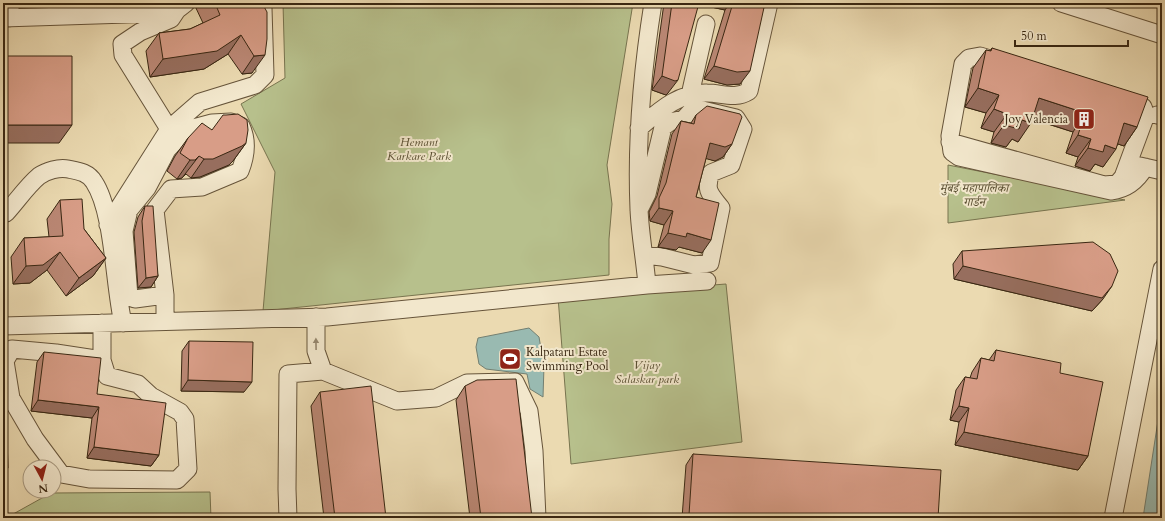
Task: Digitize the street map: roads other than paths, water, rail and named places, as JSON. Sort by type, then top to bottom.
[{"type":"street","points":[[7,13],[158,13],[163,11],[166,3]]},
{"type":"street","points":[[169,129],[123,55],[122,44],[140,32],[171,19],[177,10],[186,3]]},
{"type":"street","points":[[108,225],[169,129],[200,102],[255,85],[265,75],[263,8],[257,3]]},
{"type":"street","points":[[647,285],[639,210],[639,128],[643,65],[653,3]]},
{"type":"street","points":[[639,128],[668,103],[690,95],[706,92],[742,96],[749,91],[769,3]]},
{"type":"street","points":[[1061,3],[1162,35]]},
{"type":"street","points":[[690,95],[706,24]]},
{"type":"street","points":[[1018,67],[980,56],[974,56],[966,60],[961,78],[950,142],[952,152],[966,160],[1110,191],[1125,188],[1132,184],[1143,166],[1162,171]]},
{"type":"street","points":[[950,142],[1104,185],[1117,184],[1123,177],[1146,115],[1143,107],[1109,96]]},
{"type":"street","points":[[639,210],[647,194],[663,127],[670,122],[684,120],[694,108],[736,118],[743,129],[731,165],[711,173],[709,179],[709,194],[721,208],[710,263],[694,265],[662,257],[644,255]]},
{"type":"street","points":[[165,295],[135,299],[129,297],[124,231],[129,210],[147,188],[167,150],[186,130],[212,123],[231,122],[241,126],[246,136],[245,158],[240,171],[202,187],[171,189],[155,210],[165,295],[165,321]]},
{"type":"street","points":[[6,213],[39,176],[51,170],[64,168],[82,171],[94,182],[103,203],[108,225],[118,303],[123,323]]},
{"type":"street","points":[[1113,518],[1162,269]]},
{"type":"street","points":[[3,326],[316,317],[647,285],[707,281]]},
{"type":"street","points":[[316,317],[316,351],[323,371]]},
{"type":"street","points":[[102,323],[102,360],[107,376],[138,384],[151,396],[180,412],[185,419],[188,469],[177,480],[88,479],[61,474],[35,439],[11,398],[5,361],[12,349],[56,353],[102,360]]},
{"type":"street","points":[[288,518],[288,374],[323,371],[397,401],[436,398],[467,383],[515,382],[529,411],[534,451],[537,518]]},
{"type":"water","name":"Kalpataru Estate Swimming Pool","points":[[529,328],[539,337],[544,366],[543,397],[530,389],[527,374],[486,369],[479,364],[476,347],[478,338]]},
{"type":"water","points":[[1161,401],[1162,518],[1143,518]]},
{"type":"place","name":"Joy Valencia","points":[[1084,119]]},
{"type":"place","name":"Kalpataru Estate Swimming Pool","points":[[510,359]]},
{"type":"park label","name":"Hemant Karkare Park","points":[[419,149]]},
{"type":"park label","name":"मुंबई महापालिका गार्डन","points":[[974,195]]},
{"type":"park label","name":"Vijay Salaskar park","points":[[647,372]]}]
